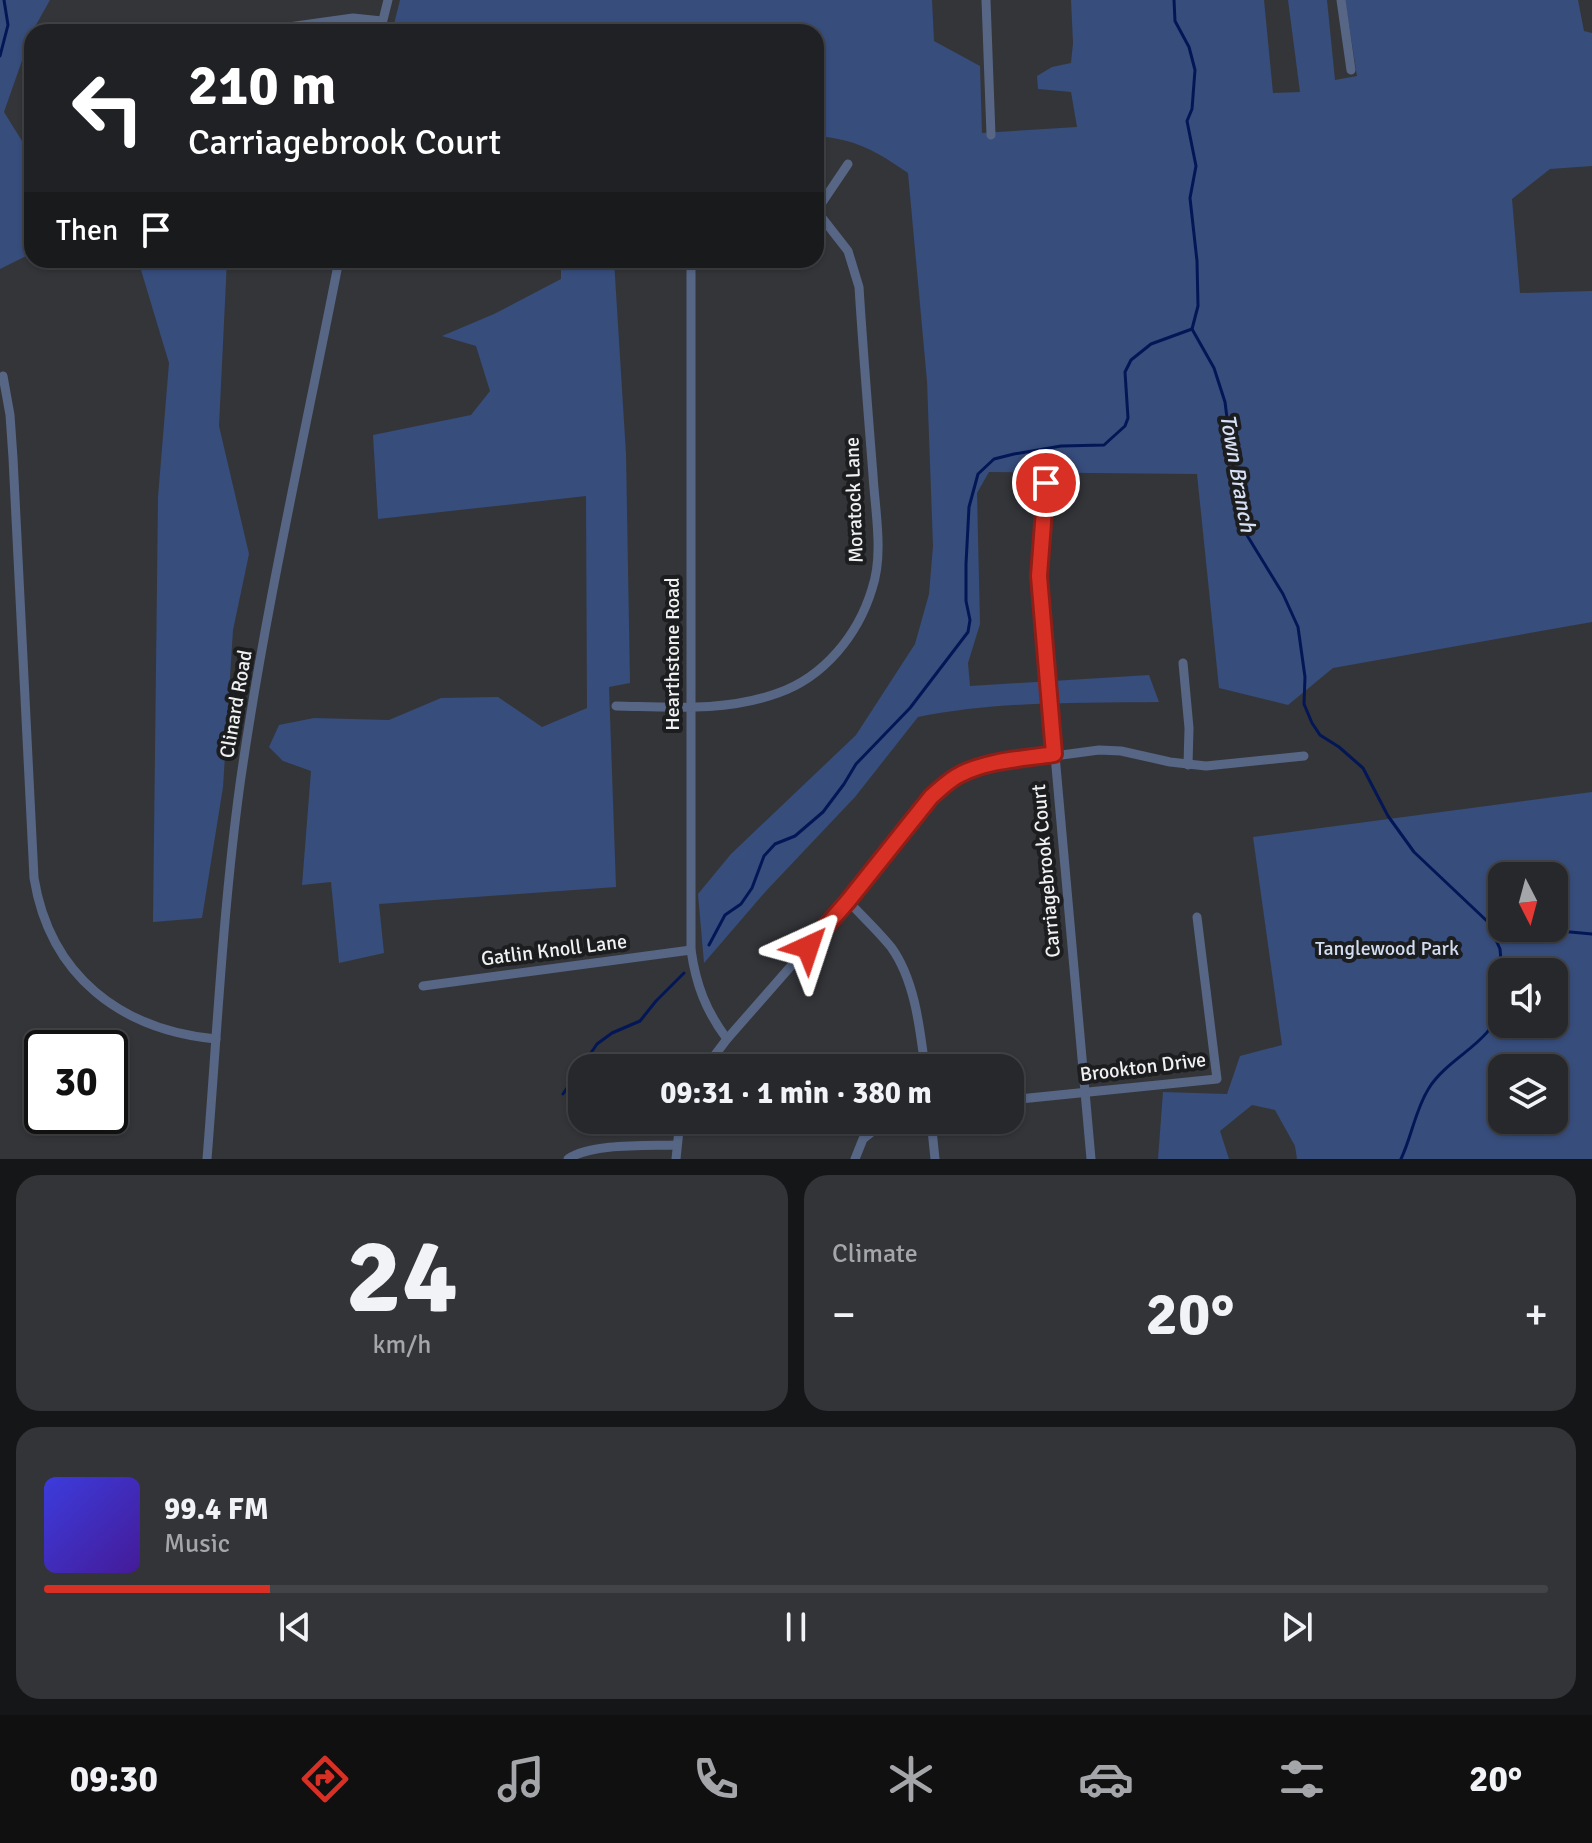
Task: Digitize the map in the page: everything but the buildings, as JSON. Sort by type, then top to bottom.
[{"type":"street","points":[[381,24],[388,0]]},
{"type":"street","points":[[986,0],[991,135]]},
{"type":"street","points":[[1341,0],[1351,70]]},
{"type":"street","points":[[310,24],[353,18],[382,21]]},
{"type":"street","points":[[824,198],[848,164]]},
{"type":"street","name":"Moratock Lane","points":[[616,706],[690,708],[733,705],[780,693],[823,669],[856,627],[874,587],[878,543],[859,287],[848,251],[824,220]]},
{"type":"street","name":"Clinard Road","points":[[207,1159],[233,840],[248,735],[337,268]]},
{"type":"street","name":"Hearthstone Road","points":[[691,268],[691,950],[695,981],[711,1018],[727,1039]]},
{"type":"street","points":[[3,376],[13,458],[34,878],[41,911],[74,970],[111,1005],[138,1021],[165,1031],[216,1039]]},
{"type":"street","name":"Carriagebrook Court","points":[[1046,483],[1039,576],[1091,1159]]},
{"type":"street","points":[[1183,663],[1189,728],[1188,765]]},
{"type":"street","points":[[716,1054],[848,901],[931,797],[958,775],[980,766],[1099,750],[1121,751],[1188,765],[1224,765],[1304,756]]},
{"type":"street","points":[[848,901],[893,949],[913,994],[923,1054]]},
{"type":"street","name":"Brookton Drive","points":[[1024,1099],[1217,1079],[1197,917]]},
{"type":"street","name":"Gatlin Knoll Lane","points":[[423,986],[691,950]]},
{"type":"street","points":[[676,1159],[678,1134]]},
{"type":"street","points":[[855,1159],[863,1139],[869,1134]]},
{"type":"street","points":[[932,1134],[935,1159]]},
{"type":"street","points":[[568,1159],[576,1154],[616,1148],[676,1145]]},
{"type":"green space","points":[[0,0],[50,0],[36,24],[24,24],[24,55],[4,112],[24,144],[24,257],[0,269]]},
{"type":"green space","points":[[400,0],[932,0],[934,41],[980,66],[982,133],[1077,127],[1071,92],[1038,89],[1037,76],[1052,67],[1071,63],[1071,0],[1264,0],[1273,93],[1300,92],[1288,0],[1327,0],[1335,80],[1357,76],[1345,0],[1578,0],[1584,31],[1592,33],[1592,166],[1550,169],[1512,199],[1520,293],[1592,291],[1592,622],[1333,668],[1288,705],[1219,688],[1197,474],[989,472],[977,493],[980,624],[968,663],[970,686],[1149,675],[1159,702],[1008,705],[918,717],[855,797],[766,891],[704,963],[698,894],[731,854],[856,735],[915,644],[929,594],[933,546],[927,381],[908,173],[865,147],[824,137],[824,24],[394,24]]},
{"type":"green space","points":[[140,268],[227,268],[219,426],[249,554],[233,630],[223,787],[202,918],[153,922],[158,497],[169,363]]},
{"type":"green space","points":[[561,268],[614,268],[626,454],[630,683],[609,687],[616,887],[379,904],[384,953],[339,963],[331,882],[302,885],[311,771],[283,761],[269,747],[279,725],[314,718],[389,720],[441,698],[498,697],[542,727],[587,708],[586,496],[378,519],[373,435],[471,415],[490,391],[476,346],[442,336],[494,314],[561,279]]},
{"type":"green space","name":"Tanglewood Park","points":[[1592,792],[1592,1159],[1297,1159],[1295,1146],[1275,1110],[1252,1105],[1220,1131],[1229,1159],[1158,1159],[1163,1092],[1227,1094],[1240,1056],[1282,1045],[1253,837]]},
{"type":"waterway","points":[[0,56],[8,25],[4,0]]},
{"type":"waterway","name":"Town Branch","points":[[1174,0],[1175,21],[1189,47],[1195,70],[1192,109],[1187,121],[1196,166],[1190,198],[1198,306],[1192,329],[1214,368],[1225,402],[1238,506],[1245,532],[1283,594],[1298,627],[1305,677],[1304,704],[1312,723],[1320,735],[1363,768],[1388,816],[1414,852],[1488,922],[1501,958]]},
{"type":"waterway","points":[[709,945],[725,915],[741,904],[752,888],[764,856],[775,844],[795,836],[823,812],[856,764],[910,708],[968,632],[966,564],[969,507],[978,474],[994,459],[1014,454],[1061,446],[1104,445],[1125,426],[1128,418],[1125,372],[1131,360],[1151,344],[1192,329]]},
{"type":"waterway","points":[[1568,932],[1592,934]]},
{"type":"waterway","points":[[563,1094],[597,1044],[612,1033],[640,1021],[684,973]]},
{"type":"waterway","name":"Town Branch","points":[[1401,1159],[1429,1088],[1488,1031]]},
{"type":"route","points":[[808,947],[931,797],[958,775],[980,766],[1054,754],[1039,576],[1046,483]]}]
